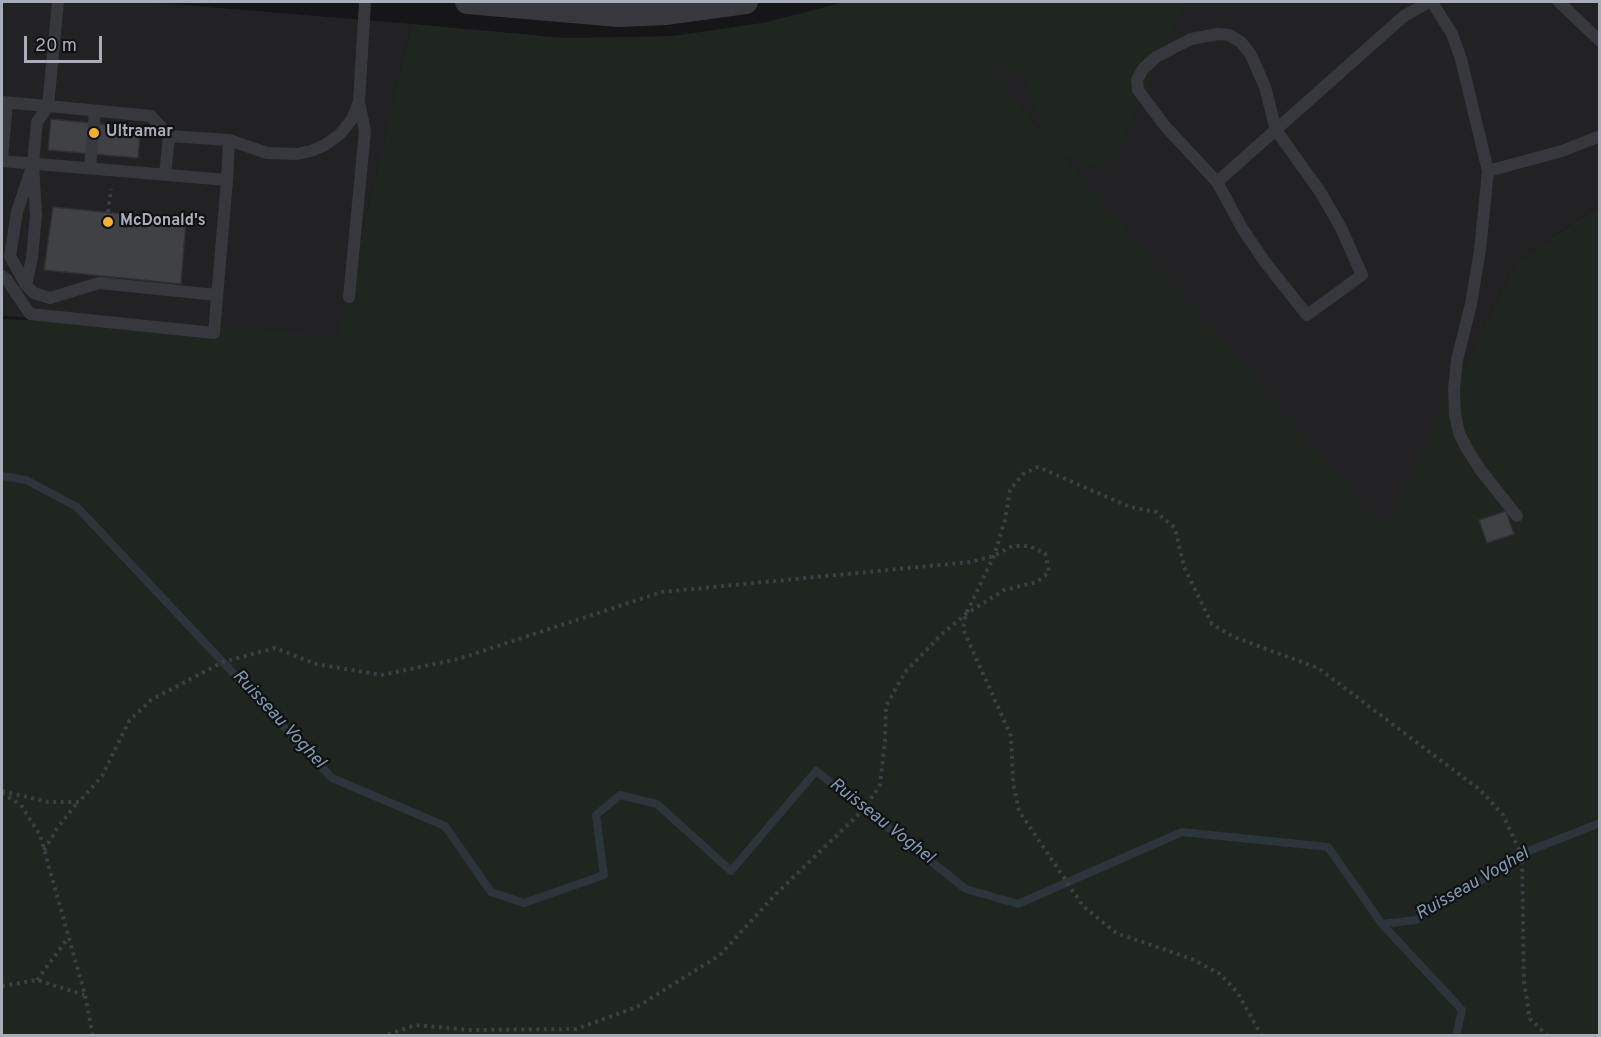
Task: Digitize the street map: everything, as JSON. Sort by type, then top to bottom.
[{"type":"street","points":[[467,2],[619,15],[665,13],[746,2]]},
{"type":"lane","points":[[27,285],[36,215],[33,164],[38,122],[48,106],[58,2]]},
{"type":"lane","points":[[349,297],[365,131],[359,102],[365,2]]},
{"type":"lane","points":[[1217,182],[1404,16],[1431,2],[1452,34],[1461,59],[1488,171],[1480,250],[1471,304],[1457,360],[1454,389],[1455,414],[1467,449],[1517,516]]},
{"type":"lane","points":[[1559,2],[1599,41]]},
{"type":"lane","points":[[1208,35],[1229,35],[1241,42],[1251,56],[1265,87],[1276,130],[1321,193],[1341,228],[1362,274],[1307,315],[1265,262],[1242,228],[1217,182],[1165,126],[1138,90],[1137,80],[1143,69],[1156,57],[1191,39],[1208,35]]},
{"type":"lane","points":[[226,180],[2,160],[4,102],[151,116],[169,136],[229,141],[267,153],[297,154],[325,145],[340,134],[352,119],[359,102]]},
{"type":"lane","points":[[90,168],[95,111]]},
{"type":"lane","points":[[165,175],[169,136]]},
{"type":"lane","points":[[1488,171],[1562,151],[1599,136]]},
{"type":"lane","points":[[2,276],[30,314],[214,333],[229,141]]},
{"type":"lane","points":[[33,164],[17,212],[10,256],[34,293],[50,298],[99,283],[217,295]]},
{"type":"path","points":[[1262,1035],[1237,992],[1220,974],[1192,959],[1116,933],[1083,906],[1019,812],[1013,783],[1011,736],[963,629],[966,614],[994,556],[1005,520],[1010,490],[1023,474],[1038,467],[1130,507],[1156,512],[1175,528],[1184,567],[1212,624],[1234,637],[1318,668],[1480,790],[1503,815],[1522,856],[1524,982],[1530,1019],[1548,1035]]},
{"type":"path","points":[[44,850],[58,827],[102,776],[129,721],[151,700],[223,662],[275,648],[316,664],[382,675],[458,659],[662,592],[765,580],[970,562],[994,556],[1011,546],[1029,546],[1045,553],[1049,572],[1037,582],[1004,590],[966,614],[943,633],[905,672],[886,706],[880,785],[864,809],[774,896],[720,955],[637,1007],[576,1029],[471,1030],[415,1025],[384,1035]]},
{"type":"path","points":[[2,792],[48,802],[79,802]]},
{"type":"path","points":[[2,792],[21,805],[40,835],[85,995],[93,1035]]},
{"type":"path","points":[[37,980],[68,938]]},
{"type":"path","points":[[2,986],[37,980],[85,995]]},
{"type":"shaded area","points":[[2,2],[147,2],[412,24],[337,337],[2,316]]},
{"type":"shaded area","points":[[845,2],[1185,2],[1152,78],[1107,170],[1063,156],[1383,527],[1515,263],[1599,206],[1599,1035],[2,1036],[2,319],[273,330],[337,336],[412,24],[565,38],[673,36],[762,23]],"holes":[[[1004,65],[1026,79],[1042,132],[987,67]]]},
{"type":"shaded area","points":[[930,2],[1599,2],[1599,206],[1515,263],[1383,528]]},
{"type":"building","points":[[51,119],[141,128],[138,158],[48,150]]},
{"type":"building","points":[[53,207],[186,220],[181,284],[44,270]]},
{"type":"building","points":[[1506,511],[1514,534],[1487,543],[1479,520]]},
{"type":"waterway","name":"Ruisseau Voghel","points":[[2,476],[26,480],[77,507],[332,778],[445,826],[491,892],[524,903],[604,875],[596,815],[620,795],[657,804],[731,871],[816,771],[966,889],[1018,904],[1182,832],[1328,847],[1382,924],[1416,920],[1531,850],[1600,823]]},
{"type":"waterway","points":[[1382,924],[1462,1010],[1456,1036]]},
{"type":"place","name":"Ultramar","points":[[94,133]]},
{"type":"place","name":"McDonald's","points":[[108,222]]}]
